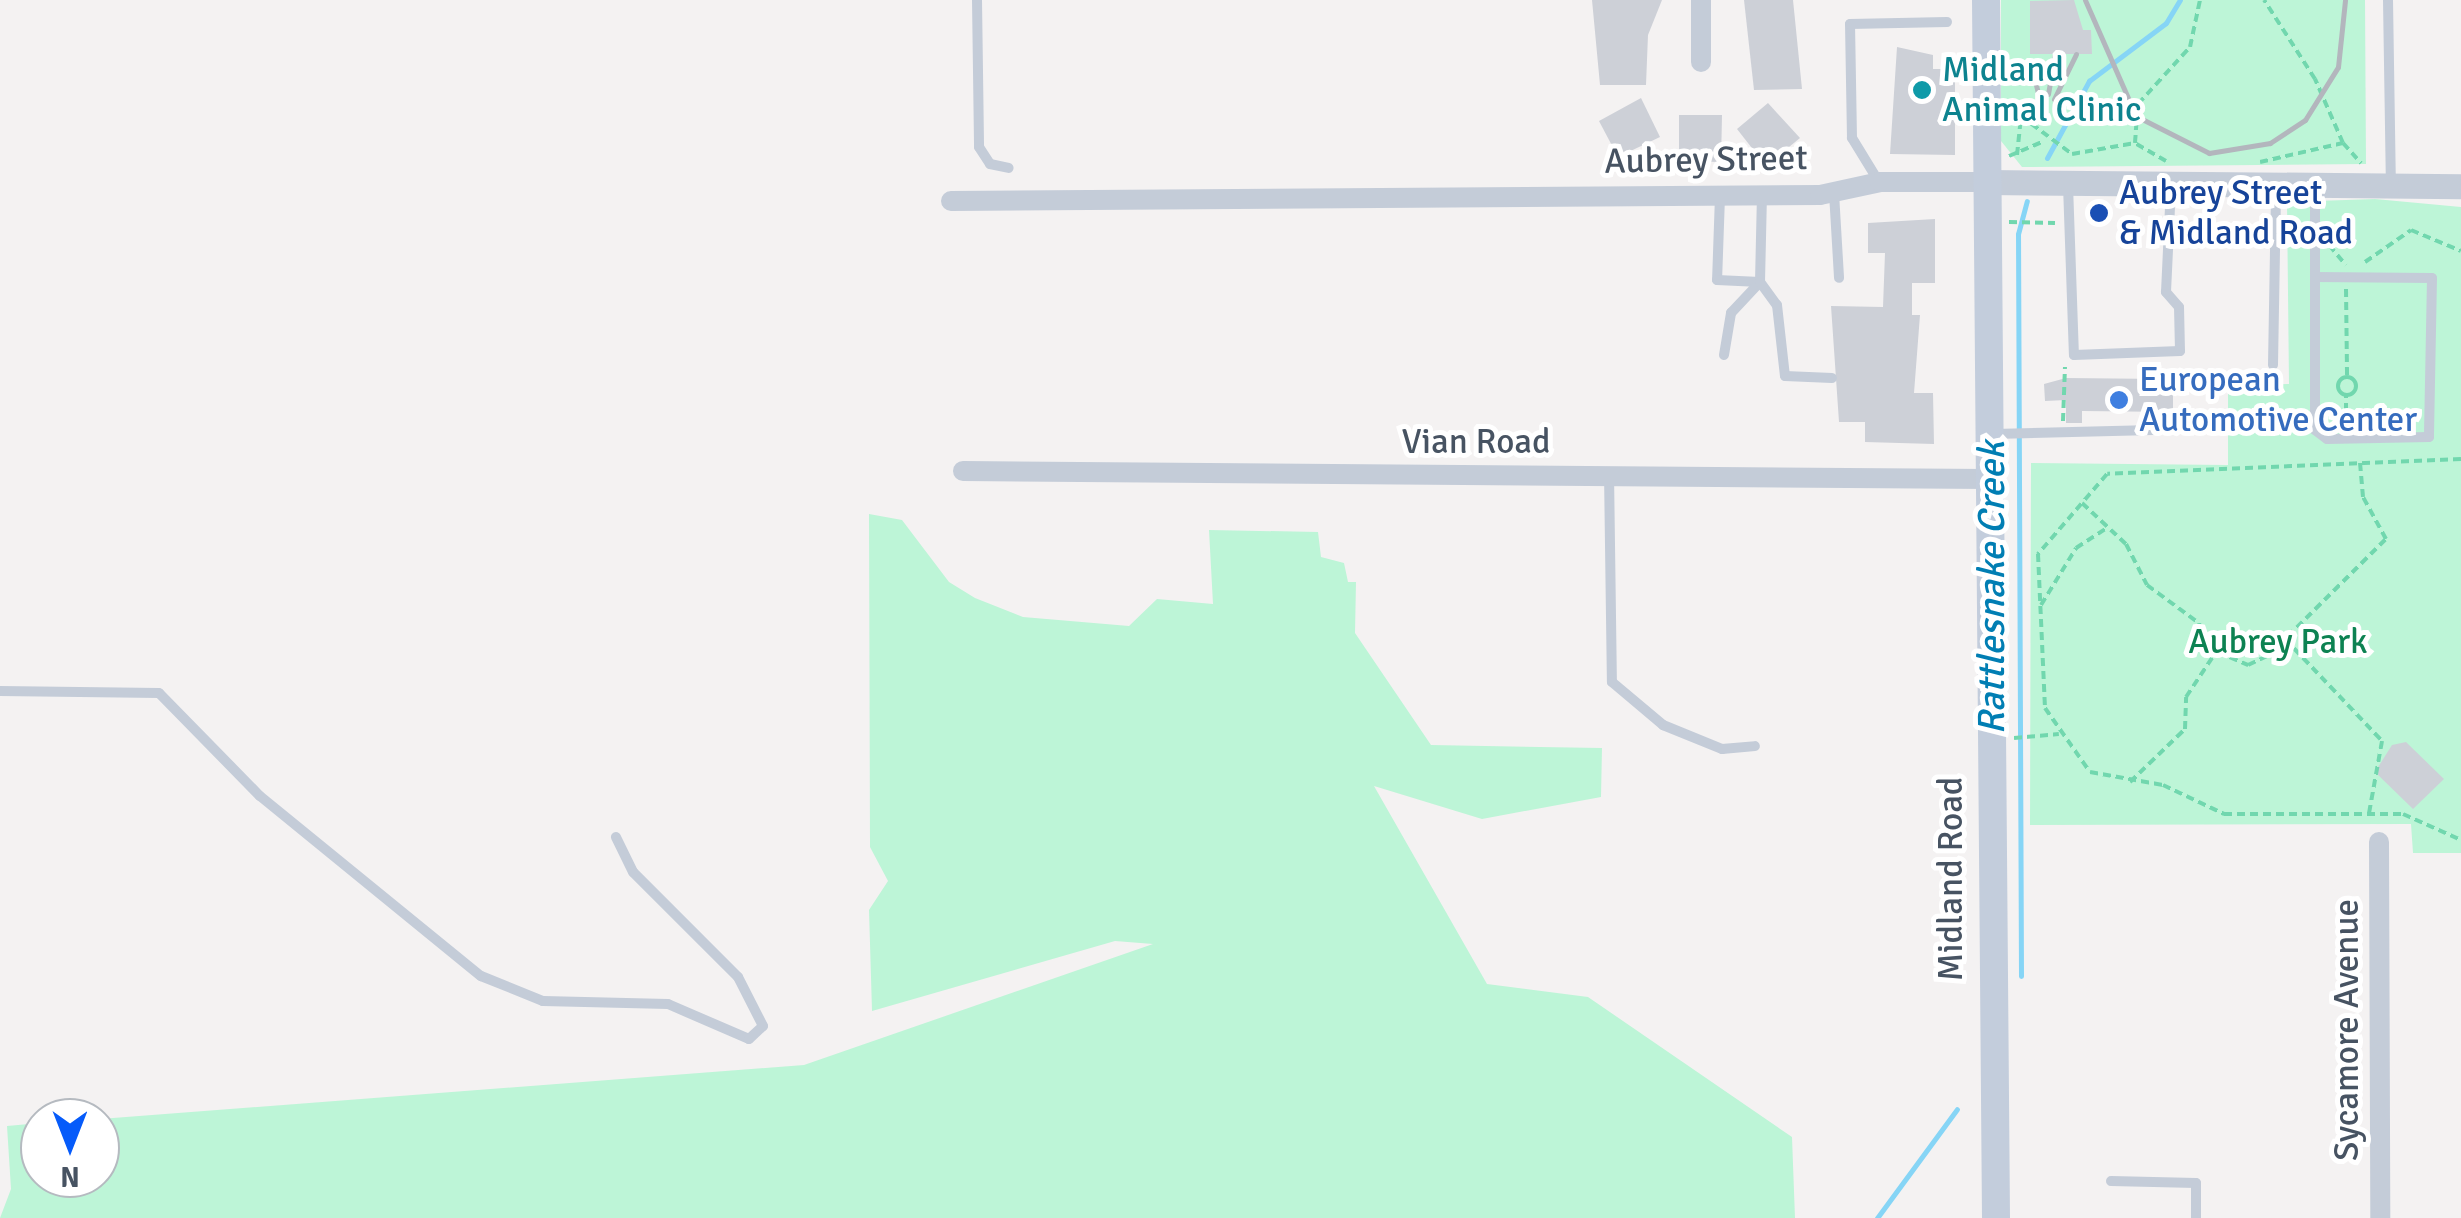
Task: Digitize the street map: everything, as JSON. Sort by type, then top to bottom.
[{"type":"main road","name":"Midland Road","points":[[1986,0],[1986,182],[1998,434],[1988,478],[1996,1218]]},
{"type":"street","points":[[1701,0],[1701,62]]},
{"type":"street","name":"Aubrey Street","points":[[950,201],[1762,195],[1834,192],[1880,182],[2068,185],[2174,175],[2276,184],[2391,182],[2461,186]]},
{"type":"street","name":"Vian Road","points":[[964,471],[1988,478]]},
{"type":"street","name":"Sycamore Avenue","points":[[2379,842],[2380,1218]]},
{"type":"lane","points":[[977,0],[979,147],[990,164],[1009,168]]},
{"type":"lane","points":[[2388,0],[2391,182]]},
{"type":"lane","points":[[1880,182],[1852,138],[1850,24],[1947,22]]},
{"type":"lane","points":[[2068,185],[2074,355],[2180,351],[2179,307],[2166,292],[2174,175]]},
{"type":"lane","points":[[2315,183],[2315,277],[2319,437],[2424,440],[2432,432],[2432,278],[2315,277]]},
{"type":"lane","points":[[2273,365],[2276,184]]},
{"type":"lane","points":[[1834,192],[1839,278]]},
{"type":"lane","points":[[1720,195],[1717,280],[1760,282]]},
{"type":"lane","points":[[1762,195],[1760,282],[1777,305],[1785,376],[1832,378]]},
{"type":"lane","points":[[1724,355],[1731,313],[1760,282]]},
{"type":"lane","points":[[1998,434],[2163,430]]},
{"type":"lane","points":[[1608,473],[1612,682],[1663,725],[1722,749],[1755,746]]},
{"type":"lane","points":[[0,690],[159,693],[260,796],[482,976],[543,1001],[668,1004],[749,1039],[763,1026],[738,977],[633,872],[616,836]]},
{"type":"lane","points":[[2111,1181],[2196,1183],[2196,1218]]},
{"type":"path","points":[[2135,143],[2141,96],[2190,47],[2200,0]]},
{"type":"path","points":[[2264,0],[2316,79],[2343,143],[2361,163]]},
{"type":"path","points":[[2018,156],[2020,116],[2044,141],[2072,154],[2135,143],[2174,175]]},
{"type":"path","points":[[2009,156],[2018,156],[2044,141]]},
{"type":"path","points":[[2241,164],[2343,143]]},
{"type":"path","points":[[2010,223],[2038,222]]},
{"type":"path","points":[[2346,263],[2381,250],[2392,239],[2424,232],[2461,252]]},
{"type":"path","points":[[2330,248],[2346,263]]},
{"type":"path","points":[[2346,263],[2347,377]]},
{"type":"path","points":[[2064,432],[2063,370],[2074,355]]},
{"type":"path","points":[[2461,459],[2360,458],[2308,469],[2107,474],[2038,554],[2042,695],[2058,734],[2090,772],[2240,816],[2413,815],[2461,840]]},
{"type":"path","points":[[2082,502],[2107,528],[2146,585],[2200,623],[2215,654],[2248,665],[2285,638],[2386,538],[2363,496],[2360,458]]},
{"type":"path","points":[[2040,609],[2076,548],[2107,528]]},
{"type":"path","points":[[2285,638],[2382,741],[2369,813]]},
{"type":"path","points":[[2130,782],[2184,729],[2186,697],[2215,654]]},
{"type":"path","points":[[2010,738],[2058,734]]},
{"type":"green space","points":[[2001,0],[2365,0],[2366,164],[2022,167],[2001,141]]},
{"type":"green space","name":"Aubrey Park","points":[[2375,199],[2461,207],[2461,853],[2413,853],[2411,824],[2030,825],[2031,463],[2228,465],[2228,385],[2289,384],[2287,202]]},
{"type":"green space","points":[[869,514],[902,520],[949,582],[975,598],[1023,617],[1129,626],[1157,599],[1213,604],[1209,530],[1318,532],[1321,557],[1344,563],[1348,582],[1356,582],[1355,633],[1431,745],[1602,748],[1601,797],[1482,819],[1374,786],[1487,984],[1588,997],[1792,1137],[1795,1218],[0,1218],[11,1189],[7,1126],[20,1125],[20,1198],[120,1198],[120,1117],[804,1065],[1153,944],[1115,941],[872,1011],[869,910],[888,881],[870,847]]},
{"type":"building","points":[[1592,0],[1662,0],[1648,35],[1646,85],[1600,85]]},
{"type":"building","points":[[1744,0],[1793,0],[1802,89],[1754,90]]},
{"type":"building","points":[[2074,0],[2083,30],[2091,30],[2092,54],[2030,54],[2030,1]]},
{"type":"building","name":"Midland Animal Clinic","points":[[1897,47],[1933,55],[1933,69],[1955,69],[1955,155],[1890,154]]},
{"type":"building","points":[[1641,98],[1660,137],[1618,157],[1599,121]]},
{"type":"building","points":[[1768,103],[1800,138],[1766,166],[1737,129]]},
{"type":"building","points":[[1679,115],[1722,115],[1721,162],[1679,161]]},
{"type":"building","points":[[1935,219],[1935,283],[1912,283],[1912,315],[1920,315],[1914,393],[1933,393],[1934,444],[1865,442],[1865,422],[1839,422],[1831,306],[1883,307],[1885,253],[1868,253],[1868,223]]},
{"type":"building","name":"European Automotive Center","points":[[2066,378],[2162,379],[2162,389],[2173,389],[2173,412],[2082,411],[2082,423],[2066,423],[2066,400],[2045,401],[2044,384]]},
{"type":"building","points":[[2406,742],[2444,779],[2413,809],[2375,772],[2392,745]]},
{"type":"waterway","name":"Rattlesnake Creek","points":[[2047,158],[2089,81],[2166,23],[2180,0]]},
{"type":"waterway","name":"Rattlesnake Creek","points":[[2021,976],[2018,234],[2027,201]]},
{"type":"waterway","name":"Rattlesnake Creek","points":[[1877,1218],[1957,1109]]},
{"type":"railway","points":[[2085,0],[2136,116],[2209,153],[2270,143],[2305,120],[2338,67],[2345,0]]},
{"type":"railway","points":[[2048,94],[2055,54]]},
{"type":"railway","points":[[2054,99],[2076,54]]},
{"type":"railway","points":[[2031,65],[2038,94]]},
{"type":"place","name":"Midland Animal Clinic","points":[[1922,90]]},
{"type":"place","name":"Aubrey Street & Midland Road","points":[[2099,213]]},
{"type":"place","name":"European Automotive Center","points":[[2119,400]]}]
